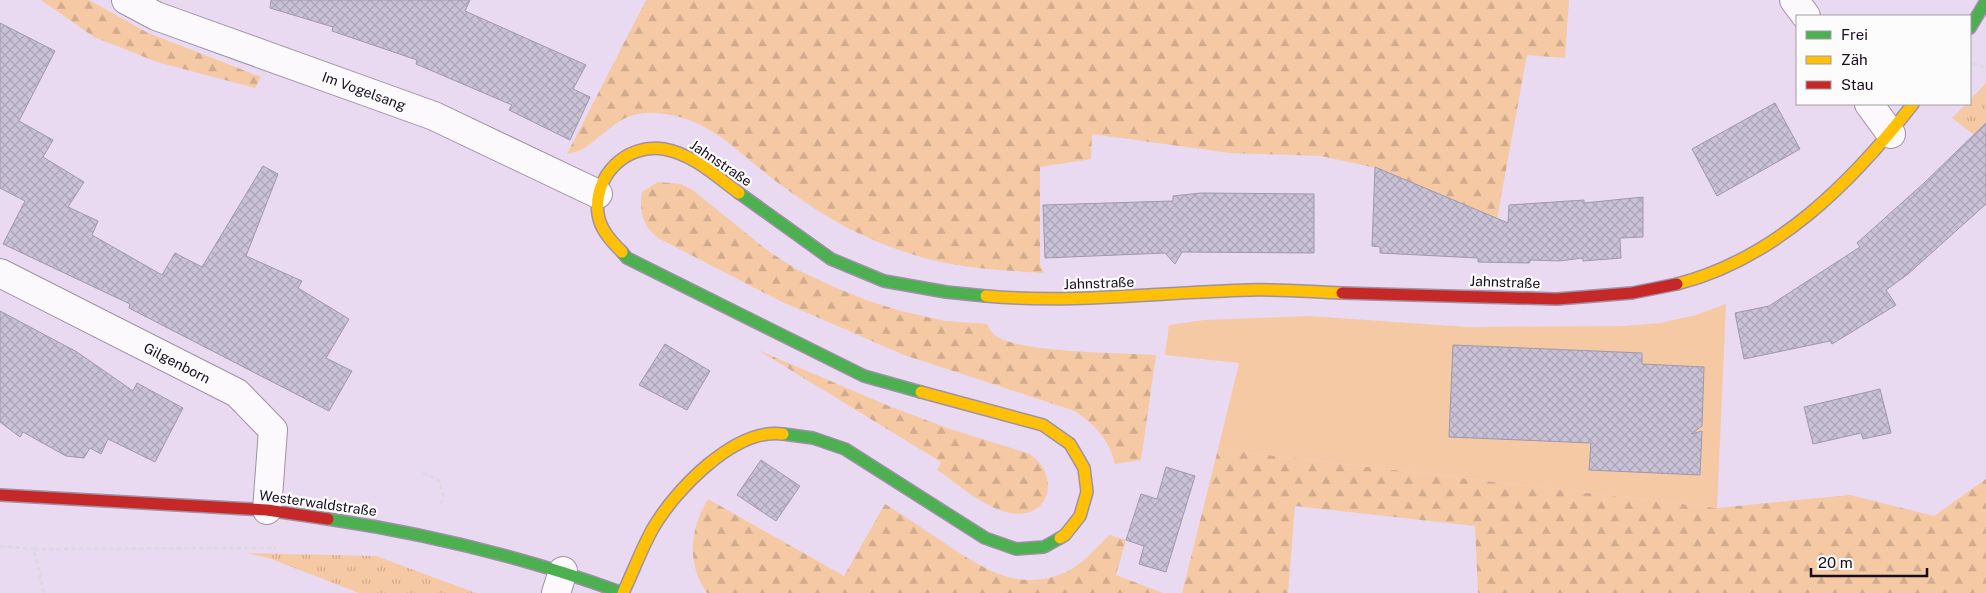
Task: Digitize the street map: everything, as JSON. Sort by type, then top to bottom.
[{"type":"street","name":"Im Vogelsang","points":[[126,0],[156,16],[434,116],[598,194]]},
{"type":"street","points":[[1794,0],[1805,15]]},
{"type":"street","points":[[1971,26],[1986,0]]},
{"type":"street","points":[[1870,105],[1891,134]]},
{"type":"street","name":"Jahnstraße","points":[[623,593],[653,529],[674,500],[700,472],[731,447],[770,432],[813,438],[845,449],[985,538],[1000,546],[1015,550],[1033,550],[1050,545],[1068,532],[1080,517],[1087,497],[1087,481],[1084,466],[1070,442],[1058,432],[1043,425],[864,376],[627,258],[613,247],[599,224],[598,194],[604,178],[613,165],[627,154],[644,148],[662,147],[677,151],[831,259],[884,281],[946,292],[1034,300],[1142,297],[1251,290],[1556,299],[1605,298],[1705,276],[1742,260],[1778,239],[1833,192],[1891,134],[1912,105]]},
{"type":"street","name":"Gilgenborn","points":[[0,273],[237,393],[273,430],[267,510]]},
{"type":"street","name":"Westerwaldstraße","points":[[0,495],[267,510],[374,526],[508,555],[560,582],[623,593]]},
{"type":"path","points":[[1971,62],[1986,68]]},
{"type":"path","points":[[0,546],[266,550]]},
{"type":"path","points":[[34,548],[44,593]]},
{"type":"green space","points":[[41,0],[89,0],[148,33],[261,77],[255,88],[157,62],[94,37]]},
{"type":"green space","points":[[646,0],[1569,0],[1565,58],[1527,55],[1497,219],[1376,168],[1321,156],[1230,153],[1092,134],[1091,159],[1040,167],[1040,265],[1044,273],[979,268],[945,263],[895,249],[871,239],[837,222],[804,202],[717,134],[686,119],[649,113],[636,114],[614,125],[587,146],[567,154]]},
{"type":"green space","points":[[1986,83],[1986,144],[1952,118],[1965,105],[1971,105],[1971,99]]},
{"type":"green space","points":[[658,182],[681,184],[694,191],[768,251],[798,270],[866,300],[901,311],[945,321],[987,324],[996,336],[1009,342],[1027,346],[1073,351],[1156,355],[1141,460],[1115,464],[1109,447],[1100,433],[1075,411],[904,355],[780,301],[658,238],[649,229],[643,218],[641,206],[642,192]]},
{"type":"green space","points":[[1726,304],[1717,508],[1218,449],[1239,363],[1165,355],[1169,325],[1204,320],[1309,316],[1466,327],[1625,326],[1660,323],[1696,315]]},
{"type":"green space","points":[[758,350],[884,404],[947,428],[1030,454],[1040,463],[1046,474],[1047,495],[1034,510],[1023,513],[1010,513],[991,506],[937,470],[941,462]]},
{"type":"green space","points":[[1218,449],[1717,508],[1850,495],[1934,516],[1986,479],[1986,593],[1478,593],[1475,526],[1295,506],[1288,593],[1182,593]]},
{"type":"green space","points":[[708,499],[844,576],[885,504],[974,562],[1002,575],[1017,579],[1049,578],[1066,572],[1084,560],[1109,535],[1126,540],[1116,575],[1163,593],[707,593],[700,582],[696,570],[693,546],[697,522]]},
{"type":"green space","points":[[247,553],[376,556],[476,593],[359,593],[271,559]]},
{"type":"building","points":[[271,0],[470,0],[465,11],[586,65],[573,89],[590,97],[570,140],[509,110],[512,105],[416,64],[417,60],[332,31],[333,27],[270,8]]},
{"type":"building","points":[[0,23],[55,51],[19,121],[53,140],[43,157],[84,182],[68,207],[98,221],[92,235],[162,275],[175,253],[202,267],[263,166],[278,174],[246,256],[302,281],[298,288],[349,319],[326,358],[352,371],[329,411],[129,308],[130,304],[3,244],[25,201],[0,188]]},
{"type":"building","points":[[1775,103],[1800,149],[1717,196],[1692,149]]},
{"type":"building","points":[[1986,123],[1986,204],[1908,274],[1886,290],[1896,305],[1832,344],[1830,341],[1744,359],[1735,313],[1769,306],[1860,247],[1857,243],[1924,183]]},
{"type":"building","points":[[1375,167],[1508,223],[1509,205],[1584,200],[1584,203],[1643,197],[1643,237],[1620,238],[1621,258],[1583,261],[1583,258],[1559,261],[1531,260],[1529,263],[1478,262],[1478,258],[1380,253],[1380,247],[1372,246]]},
{"type":"building","points":[[1201,193],[1314,194],[1314,253],[1182,252],[1175,264],[1165,253],[1045,258],[1043,205],[1173,201],[1173,196]]},
{"type":"building","points":[[0,311],[77,352],[133,391],[137,383],[183,408],[155,462],[108,439],[101,454],[90,448],[84,458],[66,456],[23,432],[20,437],[0,422]]},
{"type":"building","points":[[665,344],[710,371],[687,410],[639,385]]},
{"type":"building","points":[[1453,345],[1642,353],[1642,364],[1704,367],[1702,426],[1691,434],[1702,431],[1700,475],[1589,470],[1591,443],[1449,437]]},
{"type":"building","points":[[1880,389],[1891,433],[1863,439],[1861,433],[1813,444],[1804,407]]},
{"type":"building","points":[[761,460],[800,486],[776,521],[737,495]]},
{"type":"building","points":[[1166,467],[1195,476],[1166,572],[1139,564],[1144,546],[1126,540],[1141,494],[1157,499]]},
{"type":"traffic: fast","points":[[1971,26],[1986,1]]},
{"type":"traffic: fast","points":[[739,193],[831,259],[884,281],[946,292],[986,296]]},
{"type":"traffic: fast","points":[[622,252],[627,258],[864,376],[921,392]]},
{"type":"traffic: fast","points":[[783,434],[813,438],[845,449],[985,538],[1016,549],[1044,547],[1060,538]]},
{"type":"traffic: fast","points":[[328,519],[403,532],[477,548],[587,580],[623,593]]},
{"type":"traffic: slow","points":[[1677,284],[1713,272],[1747,256],[1779,237],[1838,189],[1864,162],[1912,105]]},
{"type":"traffic: slow","points":[[622,252],[601,225],[598,214],[598,200],[601,187],[607,175],[625,157],[637,151],[650,149],[664,149],[675,152],[695,161],[739,193]]},
{"type":"traffic: slow","points":[[986,296],[1052,299],[1262,290],[1342,293]]},
{"type":"traffic: slow","points":[[921,392],[1043,425],[1070,444],[1084,468],[1087,492],[1080,516],[1065,535],[1060,538]]},
{"type":"traffic: slow","points":[[623,593],[652,530],[662,514],[690,481],[726,451],[745,441],[764,435],[783,434]]},
{"type":"traffic: jam","points":[[1342,293],[1557,299],[1632,293],[1677,284]]},
{"type":"traffic: jam","points":[[0,495],[267,510],[328,519]]}]
